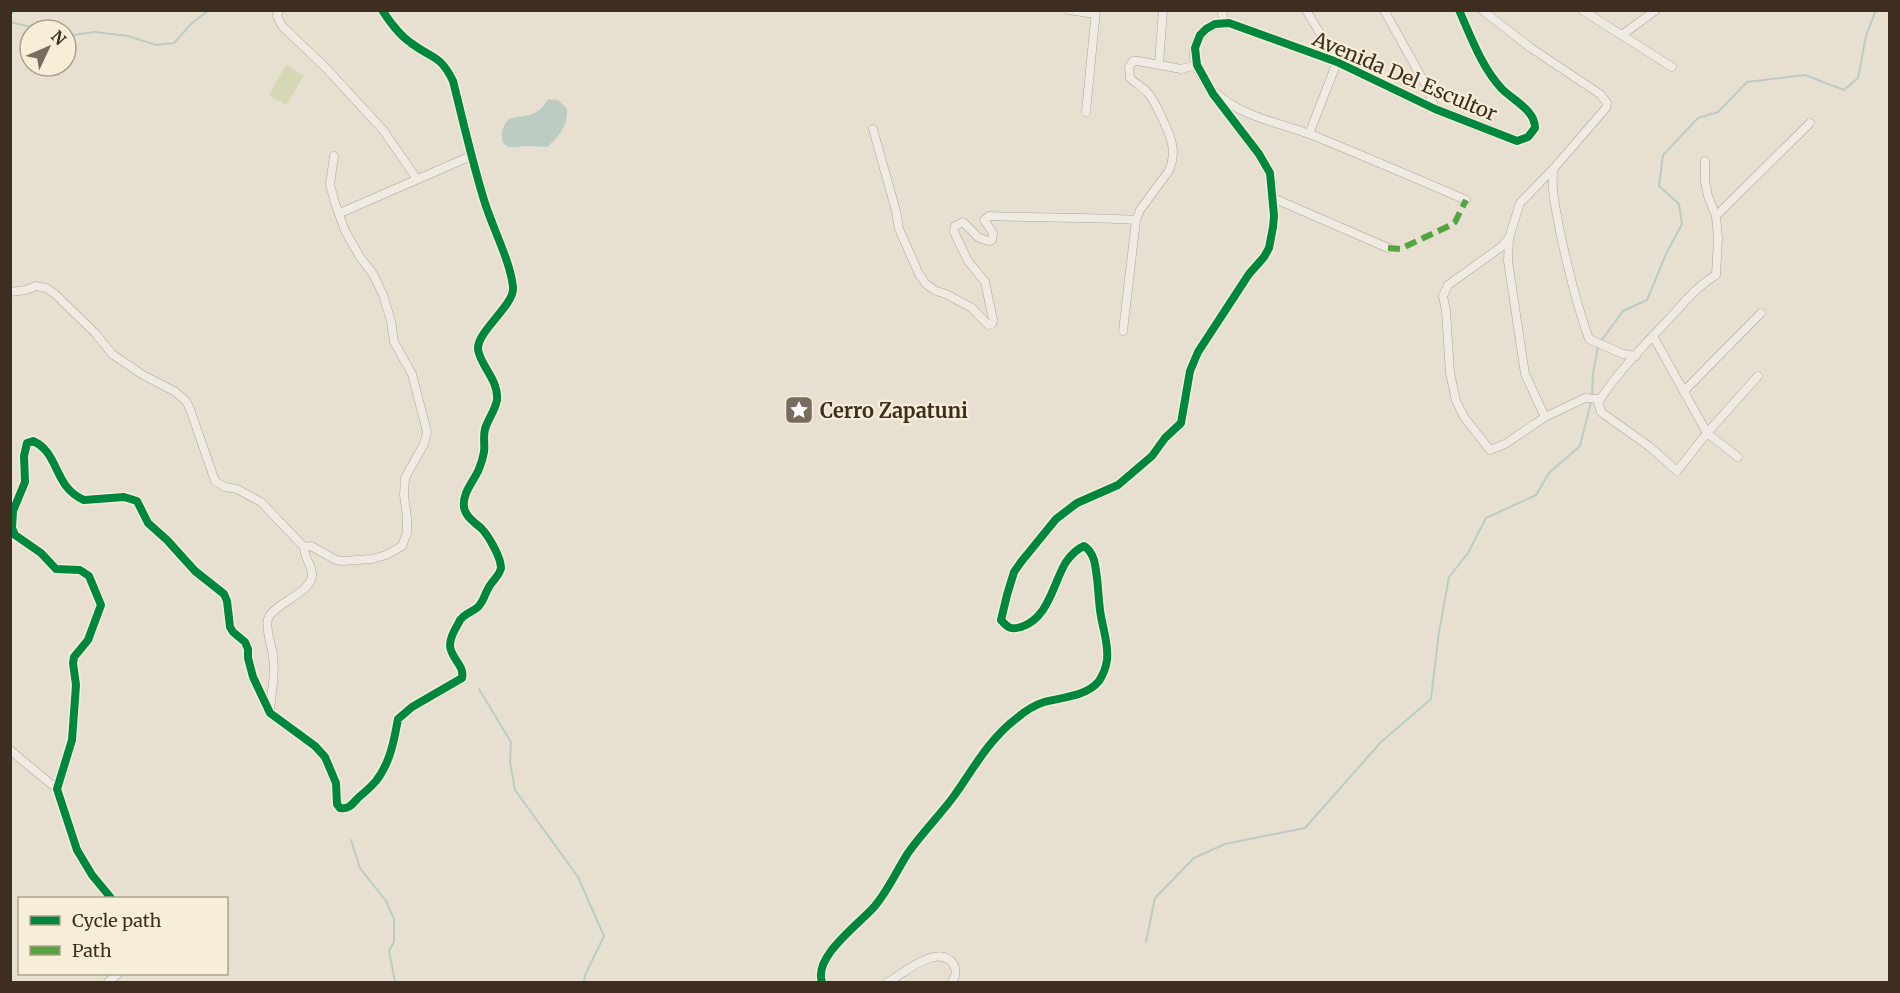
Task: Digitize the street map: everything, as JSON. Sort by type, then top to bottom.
[{"type":"street","points":[[279,10],[277,16],[282,26],[332,74],[383,130],[417,179]]},
{"type":"street","points":[[57,789],[72,740],[76,685],[73,663],[88,640],[101,605],[89,576],[80,570],[56,569],[41,553],[15,535],[12,528],[13,511],[25,482],[24,456],[29,441],[38,443],[45,449],[57,468],[60,479],[78,498],[84,500],[124,497],[137,501],[148,523],[195,571],[224,594],[230,627],[245,642],[253,677],[270,713],[315,746],[325,757],[336,783],[337,804],[340,808],[345,809],[351,806],[376,781],[391,753],[398,719],[412,707],[462,678],[462,669],[450,645],[461,618],[483,601],[488,588],[501,568],[488,537],[471,519],[464,507],[464,500],[480,465],[484,451],[485,430],[497,398],[491,376],[478,350],[489,327],[510,300],[513,290],[506,259],[484,201],[471,156],[453,81],[447,69],[430,53],[411,44],[382,10]]},
{"type":"street","points":[[1069,10],[1095,12],[1086,112]]},
{"type":"street","points":[[1159,64],[1163,10]]},
{"type":"street","points":[[822,982],[820,980],[821,969],[829,956],[840,941],[874,907],[909,852],[999,733],[1016,718],[1042,703],[1079,694],[1099,681],[1105,670],[1107,648],[1095,569],[1089,549],[1084,546],[1068,559],[1048,601],[1032,622],[1012,629],[1001,620],[1014,572],[1056,519],[1077,503],[1118,485],[1152,456],[1164,438],[1181,423],[1190,371],[1198,351],[1269,248],[1273,227],[1270,173],[1210,90],[1197,65],[1195,48],[1200,35],[1211,26],[1225,23],[1221,10]]},
{"type":"street","points":[[1306,10],[1336,62],[1309,134]]},
{"type":"street","points":[[1384,10],[1428,89],[1435,109]]},
{"type":"street","name":"Avenida Del Escultor","points":[[1225,23],[1336,62],[1435,109],[1516,141],[1528,137],[1535,128],[1533,118],[1504,91],[1487,71],[1459,10]]},
{"type":"street","points":[[1482,10],[1494,14],[1531,48],[1599,94],[1607,103],[1606,108],[1554,168],[1520,203],[1509,238],[1508,261],[1525,374],[1545,417]]},
{"type":"street","points":[[1582,10],[1672,67]]},
{"type":"street","points":[[1622,35],[1656,10]]},
{"type":"street","points":[[1124,331],[1136,220],[1140,210],[1172,165],[1173,153],[1173,144],[1168,129],[1150,94],[1130,78],[1129,67],[1133,61],[1181,69],[1197,65]]},
{"type":"street","points":[[1210,90],[1228,104],[1268,122],[1309,134],[1466,200]]},
{"type":"street","points":[[1716,216],[1810,123]]},
{"type":"street","points":[[873,129],[899,229],[919,274],[926,284],[936,291],[972,308],[987,325],[992,324],[993,320],[985,282],[968,261],[954,232],[955,226],[963,222],[979,238],[988,241],[992,240],[993,233],[984,220],[989,216],[1136,220]]},
{"type":"street","points":[[304,547],[311,546],[336,560],[354,561],[386,555],[402,546],[407,533],[405,478],[424,444],[427,432],[412,374],[394,342],[391,321],[383,296],[373,274],[345,231],[334,200],[330,184],[334,156]]},
{"type":"street","points":[[340,213],[471,156]]},
{"type":"street","points":[[1598,400],[1653,336],[1703,283],[1716,275],[1718,238],[1716,216],[1705,182],[1705,161]]},
{"type":"street","points":[[1554,168],[1552,177],[1554,201],[1570,275],[1589,339],[1623,354],[1636,356]]},
{"type":"street","points":[[1273,198],[1388,248]]},
{"type":"street","points":[[1509,238],[1501,247],[1448,285],[1443,296],[1450,373],[1456,401],[1461,412],[1490,450],[1505,444],[1545,417],[1585,398],[1598,400]]},
{"type":"street","points":[[10,292],[36,286],[46,288],[96,334],[112,354],[186,401],[215,481],[225,487],[237,489],[261,502],[304,547],[304,555],[312,574],[310,580],[298,594],[272,612],[267,622],[273,657],[270,713]]},
{"type":"street","points":[[1684,391],[1761,313]]},
{"type":"street","points":[[1653,336],[1707,433],[1738,457]]},
{"type":"street","points":[[1598,400],[1601,412],[1650,447],[1677,471],[1707,433],[1758,376]]},
{"type":"street","points":[[10,750],[57,789],[77,850],[92,875],[110,897]]},
{"type":"street","points":[[888,982],[927,958],[936,956],[952,961],[956,968],[956,975],[952,982]]},
{"type":"green space","points":[[286,65],[304,76],[286,105],[269,95]]},
{"type":"shaded area","points":[[548,99],[558,100],[567,109],[562,131],[555,139],[547,147],[511,147],[504,144],[502,131],[509,119],[536,112]]},
{"type":"waterway","points":[[10,15],[16,10]]},
{"type":"waterway","points":[[78,34],[95,32],[128,36],[156,45],[174,43],[192,23],[209,10]]},
{"type":"waterway","points":[[1601,341],[1623,311],[1647,300],[1666,254],[1682,224],[1679,204],[1659,186],[1663,155],[1698,118],[1718,112],[1747,82],[1805,75],[1844,90],[1858,78],[1866,36],[1876,10]]},
{"type":"waterway","points":[[10,22],[18,24]]},
{"type":"waterway","points":[[1146,942],[1155,898],[1194,858],[1225,844],[1305,828],[1381,742],[1431,699],[1439,632],[1449,577],[1468,553],[1486,518],[1536,495],[1549,473],[1580,446],[1592,398],[1598,346]]},
{"type":"waterway","points":[[479,689],[511,742],[510,762],[515,790],[578,877],[604,936],[585,975],[584,982]]},
{"type":"waterway","points":[[351,840],[360,868],[386,901],[394,919],[394,942],[389,951],[395,982]]},
{"type":"marked path","points":[[1388,248],[1400,249],[1449,226],[1455,222],[1466,200]]},
{"type":"cycle path","points":[[110,897],[92,875],[77,850],[57,789],[72,740],[76,685],[74,657],[88,640],[101,605],[89,576],[80,570],[56,569],[41,553],[15,535],[12,528],[13,511],[25,482],[24,456],[27,443],[33,441],[42,446],[67,487],[84,500],[124,497],[137,501],[148,523],[195,571],[224,594],[230,627],[245,642],[253,677],[270,713],[315,746],[325,757],[336,783],[337,804],[340,808],[351,806],[381,774],[391,752],[398,719],[412,707],[462,678],[461,669],[451,650],[452,637],[462,618],[480,605],[501,568],[494,546],[484,531],[470,519],[464,502],[481,463],[485,429],[497,400],[495,386],[479,355],[479,342],[512,294],[511,277],[487,210],[453,81],[440,61],[403,36],[382,10]]},
{"type":"cycle path","points":[[822,982],[821,972],[831,952],[879,901],[908,853],[954,796],[982,754],[998,735],[1030,708],[1044,702],[1073,696],[1094,686],[1104,671],[1107,647],[1096,572],[1094,560],[1084,546],[1074,552],[1066,562],[1049,599],[1038,616],[1021,627],[1015,628],[1008,627],[1001,620],[1014,572],[1056,519],[1077,503],[1118,485],[1152,456],[1165,438],[1181,423],[1190,371],[1198,352],[1249,274],[1269,248],[1274,216],[1270,173],[1259,154],[1213,94],[1197,65],[1195,48],[1200,35],[1215,24],[1229,23],[1337,62],[1435,109],[1517,141],[1528,137],[1535,128],[1532,116],[1495,81],[1478,52],[1459,10]]},
{"type":"place","name":"Cerro Zapatuni","points":[[799,410]]}]
